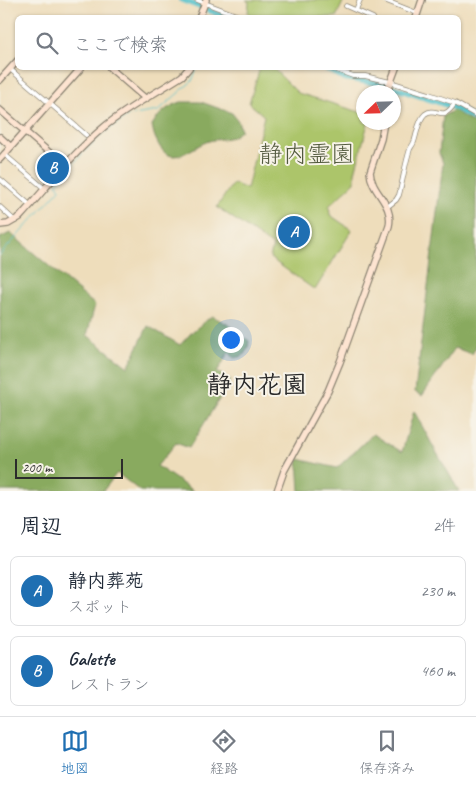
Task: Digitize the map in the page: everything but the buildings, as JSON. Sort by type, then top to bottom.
[{"type":"street","points":[[197,0],[235,15]]},
{"type":"street","points":[[356,10],[360,0]]},
{"type":"street","points":[[384,0],[416,15],[422,0]]},
{"type":"street","points":[[346,6],[367,15]]},
{"type":"street","points":[[0,80],[15,63]]},
{"type":"street","points":[[10,69],[86,135]]},
{"type":"street","points":[[45,189],[2,156],[79,70]]},
{"type":"street","points":[[115,70],[146,99]]},
{"type":"street","points":[[0,225],[8,224],[15,220],[104,127],[115,118],[182,76],[188,70]]},
{"type":"street","points":[[336,70],[353,76],[364,76],[384,85]]},
{"type":"street","points":[[390,85],[395,70]]},
{"type":"street","points":[[401,90],[454,104],[476,115]]},
{"type":"street","points":[[387,207],[399,195],[410,150],[424,115],[428,112],[446,114],[454,104]]},
{"type":"street","points":[[0,110],[65,166]]},
{"type":"street","points":[[277,491],[284,472],[328,391],[389,226],[390,218],[387,207],[373,186],[370,177],[383,130]]},
{"type":"street","points":[[0,137],[11,147]]},
{"type":"street","points":[[0,179],[30,205]]},
{"type":"street","points":[[0,207],[15,220]]},
{"type":"green space","points":[[246,0],[344,0],[337,15],[252,15],[248,13],[249,2]]},
{"type":"green space","name":"静内霊園","points":[[259,70],[275,70],[298,93],[356,111],[356,130],[366,130],[355,172],[355,182],[329,206],[330,215],[352,230],[315,290],[270,258],[273,246],[217,207],[233,183],[247,189],[264,116],[249,103]]},
{"type":"green space","points":[[181,102],[201,102],[232,113],[238,121],[241,130],[229,138],[209,141],[183,154],[171,156],[160,147],[152,125],[164,111]]},
{"type":"green space","points":[[454,110],[476,125],[476,347],[472,354],[455,348],[422,396],[415,392],[443,163],[439,153],[443,116]]},
{"type":"green space","points":[[10,233],[95,305],[87,335],[128,367],[148,326],[180,345],[193,331],[212,316],[229,325],[249,341],[248,348],[243,356],[234,358],[229,352],[217,372],[231,380],[189,448],[176,443],[157,466],[193,491],[140,491],[117,473],[103,491],[0,491],[0,238]]},
{"type":"green space","points":[[414,411],[459,491],[300,491],[298,459],[337,468],[373,434],[402,452]]},
{"type":"waterway","points":[[182,0],[222,15]]},
{"type":"waterway","points":[[0,255],[60,189],[57,183],[103,133],[128,116],[158,111],[192,81],[196,70]]},
{"type":"waterway","points":[[329,70],[344,78],[383,84],[450,106],[476,120]]},
{"type":"place","name":"Galette","points":[[53,168]]},
{"type":"place","name":"静内葬苑","points":[[294,232]]},
{"type":"district","name":"静内花園","points":[[257,384]]}]
